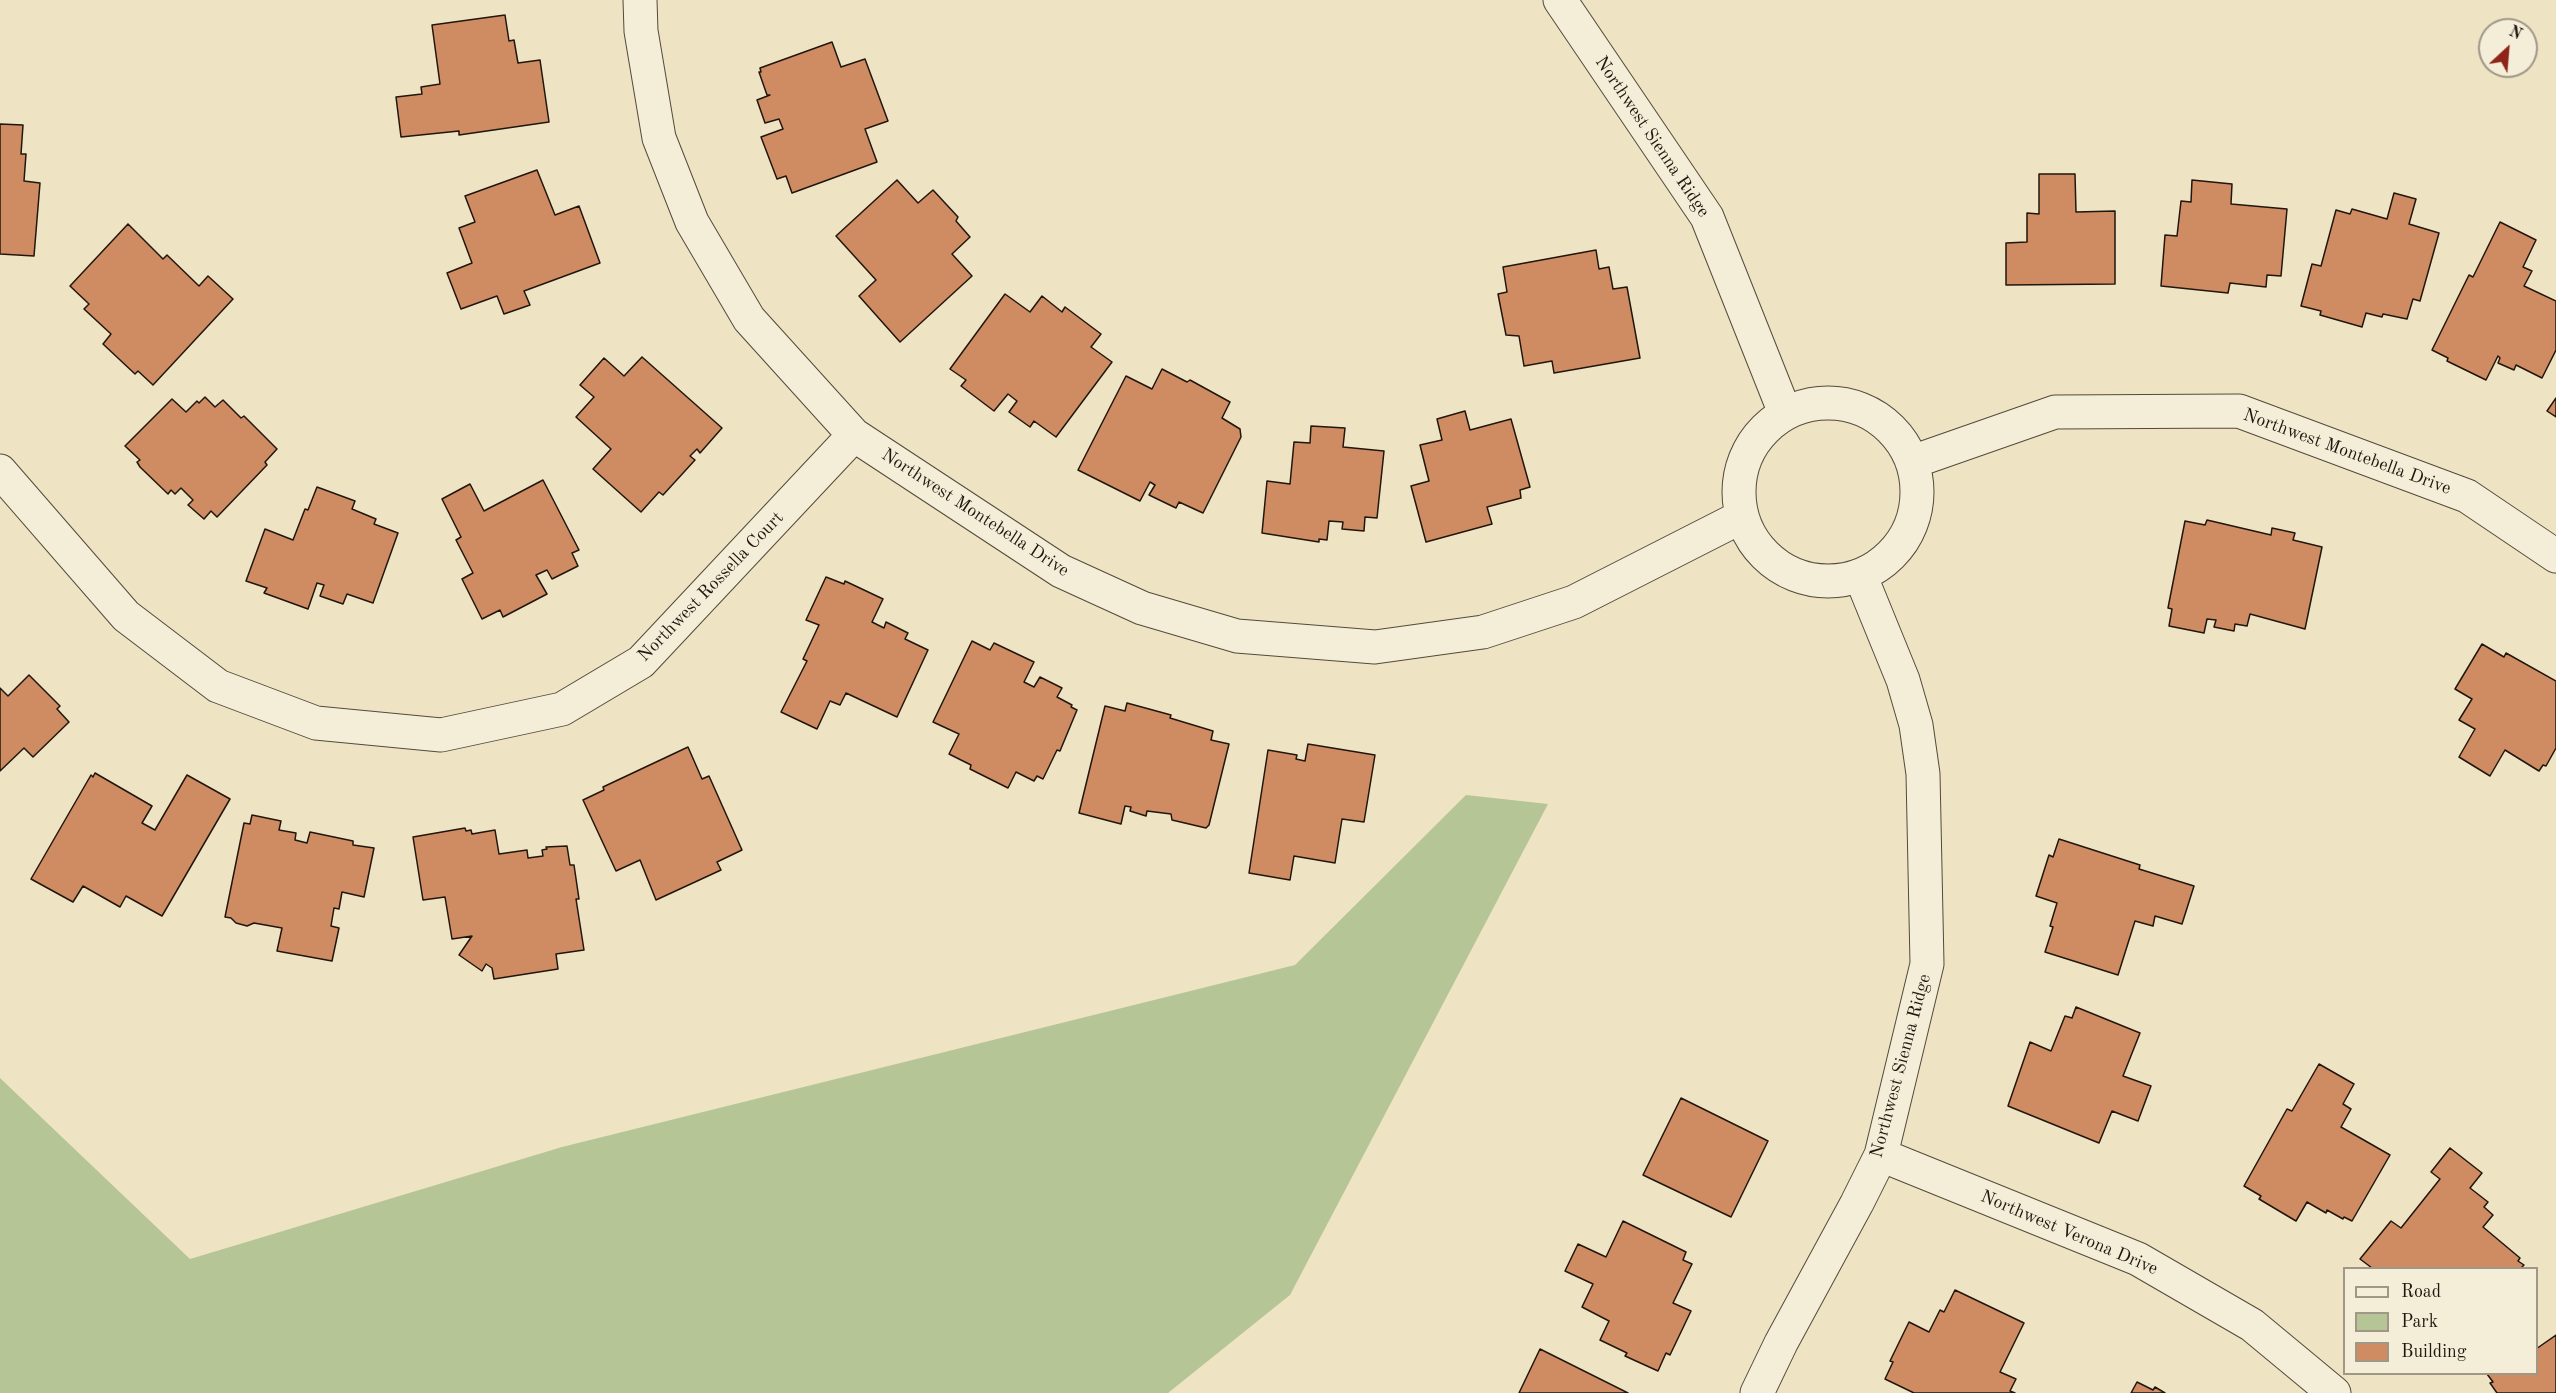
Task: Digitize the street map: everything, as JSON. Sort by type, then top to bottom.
[{"type":"street","name":"Northwest Montebella Drive","points":[[640,0],[641,31],[659,138],[692,222],[749,320],[854,435],[1061,571],[1143,609],[1237,636],[1374,647],[1483,632],[1574,602],[1741,517]]},
{"type":"street","name":"Northwest Sienna Ridge","points":[[1560,0],[1707,217],[1785,413]]},
{"type":"street","points":[[1815,404],[1845,404],[1874,416],[1897,436],[1912,462],[1917,491],[1913,519],[1900,545],[1879,566],[1861,577],[1824,582],[1797,576],[1772,563],[1752,542],[1741,517],[1738,486],[1745,456],[1762,431],[1785,413],[1815,404]]},
{"type":"street","name":"Northwest Montebella Drive","points":[[1912,462],[2055,412],[2239,411],[2467,496],[2556,556]]},
{"type":"street","name":"Northwest Rossella Court","points":[[0,471],[126,616],[218,686],[316,723],[441,735],[562,709],[641,662],[854,435]]},
{"type":"street","name":"Northwest Sienna Ridge","points":[[1757,1393],[1781,1343],[1881,1155],[1927,964],[1923,774],[1916,725],[1903,680],[1861,577]]},
{"type":"street","name":"Northwest Verona Drive","points":[[1881,1155],[2138,1259],[2252,1325],[2334,1393]]},
{"type":"green space","points":[[1466,795],[1548,804],[1290,1295],[1168,1393],[0,1393],[0,1078],[190,1259],[562,1147],[1295,965]]},
{"type":"building","points":[[505,15],[509,41],[514,40],[518,63],[540,60],[549,122],[459,135],[459,131],[401,137],[396,97],[422,94],[421,87],[440,84],[432,25]]},
{"type":"building","points":[[832,42],[841,67],[865,59],[888,121],[865,129],[877,162],[792,193],[786,176],[777,179],[761,137],[783,129],[779,119],[765,123],[757,100],[770,95],[767,95],[759,72],[761,72],[760,68]]},
{"type":"building","points":[[0,124],[23,125],[21,154],[26,154],[24,181],[40,183],[34,256],[0,254]]},
{"type":"building","points":[[537,170],[555,215],[579,206],[600,263],[524,291],[530,305],[504,314],[497,296],[461,309],[447,273],[472,263],[459,228],[475,222],[465,196]]},
{"type":"building","points":[[2039,174],[2075,174],[2076,212],[2115,211],[2115,284],[2006,285],[2006,243],[2027,242],[2027,213],[2039,214]]},
{"type":"building","points":[[897,180],[918,203],[933,190],[958,217],[956,221],[970,237],[952,254],[972,276],[900,342],[859,296],[876,280],[836,236]]},
{"type":"building","points":[[2192,180],[2232,184],[2231,204],[2287,209],[2281,276],[2267,275],[2266,287],[2230,283],[2228,293],[2161,286],[2165,235],[2177,236],[2181,201],[2191,202]]},
{"type":"building","points":[[2394,193],[2416,199],[2409,224],[2439,233],[2420,301],[2413,299],[2407,319],[2366,313],[2362,327],[2320,315],[2321,311],[2301,306],[2312,264],[2321,266],[2336,210],[2350,214],[2352,209],[2387,219]]},
{"type":"building","points":[[2500,222],[2536,240],[2523,267],[2532,271],[2524,286],[2556,301],[2556,350],[2542,378],[2516,365],[2514,370],[2498,363],[2500,358],[2498,356],[2486,380],[2447,361],[2448,358],[2432,350],[2469,275],[2473,277]]},
{"type":"building","points":[[128,224],[163,259],[167,255],[199,286],[208,276],[233,299],[153,385],[138,371],[135,374],[103,344],[111,334],[84,309],[89,304],[70,286]]},
{"type":"building","points":[[1596,250],[1599,269],[1609,267],[1613,289],[1627,287],[1640,358],[1554,373],[1552,361],[1524,366],[1519,336],[1506,335],[1498,294],[1507,292],[1503,267]]},
{"type":"building","points":[[1005,294],[1030,312],[1042,296],[1062,312],[1065,307],[1101,334],[1091,347],[1112,362],[1056,437],[1034,421],[1030,427],[1009,412],[1017,401],[1008,394],[994,411],[961,386],[966,380],[950,369]]},
{"type":"building","points":[[642,357],[722,428],[700,453],[697,449],[690,456],[695,460],[663,495],[659,492],[641,512],[593,469],[611,449],[576,417],[594,397],[580,385],[604,358],[624,376]]},
{"type":"building","points":[[1162,369],[1187,382],[1190,380],[1230,402],[1222,418],[1240,429],[1241,437],[1203,513],[1179,502],[1176,508],[1149,495],[1155,485],[1150,482],[1140,501],[1078,470],[1126,376],[1152,389]]},
{"type":"building","points":[[205,397],[215,407],[223,400],[241,418],[244,416],[277,449],[265,462],[267,465],[217,517],[211,511],[204,519],[188,505],[193,500],[181,488],[175,494],[171,490],[168,494],[140,467],[137,462],[140,460],[125,446],[172,399],[186,412],[197,401],[199,403]]},
{"type":"building","points":[[2556,398],[2556,417],[2547,411]]},
{"type":"building","points":[[1465,411],[1470,430],[1511,419],[1530,487],[1520,490],[1521,498],[1487,507],[1492,524],[1426,542],[1411,486],[1429,481],[1420,445],[1442,440],[1437,419]]},
{"type":"building","points":[[1311,426],[1345,428],[1343,447],[1384,451],[1377,518],[1365,517],[1364,531],[1342,529],[1343,522],[1329,521],[1327,540],[1319,539],[1319,542],[1262,533],[1267,481],[1290,484],[1294,442],[1310,443]]},
{"type":"building","points":[[543,480],[579,550],[572,553],[578,566],[552,579],[547,570],[536,575],[547,594],[503,617],[500,610],[482,619],[462,579],[473,573],[456,540],[461,537],[442,499],[470,484],[484,511]]},
{"type":"building","points":[[317,487],[355,501],[352,509],[376,519],[374,524],[398,533],[373,603],[347,594],[343,604],[320,596],[324,585],[317,583],[308,609],[264,593],[267,588],[246,581],[265,529],[293,540],[305,509],[308,510]]},
{"type":"building","points":[[2207,520],[2271,535],[2272,528],[2295,533],[2293,540],[2322,547],[2305,629],[2250,614],[2247,626],[2235,624],[2234,631],[2214,627],[2216,620],[2207,619],[2204,633],[2169,626],[2172,609],[2168,608],[2185,521],[2205,525]]},
{"type":"building","points":[[826,577],[844,584],[845,581],[883,599],[872,622],[884,628],[886,622],[908,633],[905,639],[928,650],[897,717],[846,693],[840,705],[830,701],[817,729],[781,712],[807,661],[803,659],[819,625],[806,620]]},
{"type":"building","points":[[972,641],[990,650],[994,643],[1034,662],[1024,682],[1034,687],[1040,677],[1062,688],[1057,697],[1077,710],[1060,751],[1057,750],[1043,779],[1037,776],[1034,781],[1016,772],[1008,788],[970,769],[971,765],[949,754],[959,734],[933,722]]},
{"type":"building","points":[[2482,644],[2504,657],[2506,653],[2556,681],[2556,748],[2546,766],[2543,765],[2539,771],[2505,750],[2490,776],[2459,757],[2475,729],[2459,720],[2472,699],[2455,689]]},
{"type":"building","points":[[29,675],[60,706],[57,709],[69,722],[33,757],[24,748],[0,771],[0,688],[8,696]]},
{"type":"building","points":[[1127,703],[1171,715],[1170,718],[1213,731],[1211,740],[1229,744],[1209,825],[1206,828],[1172,820],[1171,814],[1147,811],[1146,816],[1130,811],[1131,807],[1125,806],[1121,824],[1079,813],[1105,706],[1125,711]]},
{"type":"building","points":[[1308,744],[1375,755],[1364,822],[1342,819],[1335,863],[1294,856],[1290,880],[1249,873],[1268,750],[1297,755],[1296,759],[1305,761]]},
{"type":"building","points":[[688,747],[702,779],[709,776],[742,850],[717,862],[721,870],[656,900],[640,860],[616,871],[583,800],[604,790],[603,787]]},
{"type":"building","points":[[95,773],[152,806],[142,823],[155,830],[187,775],[230,799],[162,916],[126,896],[120,907],[83,886],[73,902],[31,879],[91,775],[93,777]]},
{"type":"building","points":[[252,815],[281,821],[279,830],[296,833],[295,840],[307,843],[310,832],[353,841],[353,845],[374,848],[364,897],[342,892],[339,909],[334,908],[331,926],[339,928],[332,961],[277,951],[282,928],[254,923],[247,926],[225,917],[244,823],[250,824]]},
{"type":"building","points":[[465,828],[466,831],[471,830],[472,834],[495,830],[499,854],[527,850],[528,858],[543,856],[542,850],[547,849],[546,847],[567,846],[570,865],[574,865],[579,899],[576,899],[584,950],[556,954],[558,969],[494,979],[492,968],[486,964],[482,971],[459,955],[472,936],[452,939],[445,897],[423,900],[413,837]]},
{"type":"building","points":[[2059,839],[2140,865],[2139,869],[2194,886],[2182,924],[2155,916],[2153,926],[2135,921],[2118,975],[2045,952],[2053,927],[2050,926],[2057,903],[2036,896],[2049,855],[2053,857]]},
{"type":"building","points":[[2076,1007],[2140,1033],[2123,1076],[2151,1086],[2138,1121],[2112,1111],[2099,1143],[2008,1106],[2030,1042],[2051,1051],[2065,1016],[2072,1018]]},
{"type":"building","points":[[2319,1064],[2354,1084],[2343,1104],[2351,1109],[2341,1127],[2390,1155],[2352,1221],[2327,1210],[2326,1213],[2307,1202],[2296,1221],[2259,1199],[2261,1196],[2244,1186],[2287,1109],[2292,1111]]},
{"type":"building","points":[[1681,1098],[1768,1141],[1731,1217],[1643,1175]]},
{"type":"building","points":[[2450,1148],[2482,1173],[2470,1188],[2488,1202],[2484,1207],[2493,1215],[2483,1227],[2520,1258],[2518,1261],[2524,1265],[2522,1267],[2371,1267],[2360,1259],[2391,1221],[2401,1228],[2440,1179],[2431,1172]]},
{"type":"building","points":[[1623,1221],[1686,1252],[1683,1260],[1692,1264],[1673,1303],[1691,1311],[1670,1355],[1666,1353],[1658,1371],[1625,1356],[1627,1353],[1600,1340],[1609,1321],[1582,1307],[1593,1284],[1565,1271],[1578,1244],[1606,1257]]},
{"type":"building","points":[[1955,1290],[2024,1323],[2000,1372],[2016,1379],[2010,1391],[2015,1393],[1914,1393],[1885,1379],[1893,1362],[1890,1361],[1909,1322],[1929,1332],[1940,1310],[1944,1312]]},
{"type":"building","points":[[2556,1335],[2556,1393],[2497,1393],[2488,1375],[2538,1375],[2538,1348]]},
{"type":"building","points":[[1540,1349],[1628,1393],[1519,1393]]},
{"type":"building","points":[[2137,1382],[2153,1390],[2155,1387],[2165,1393],[2131,1393]]}]
